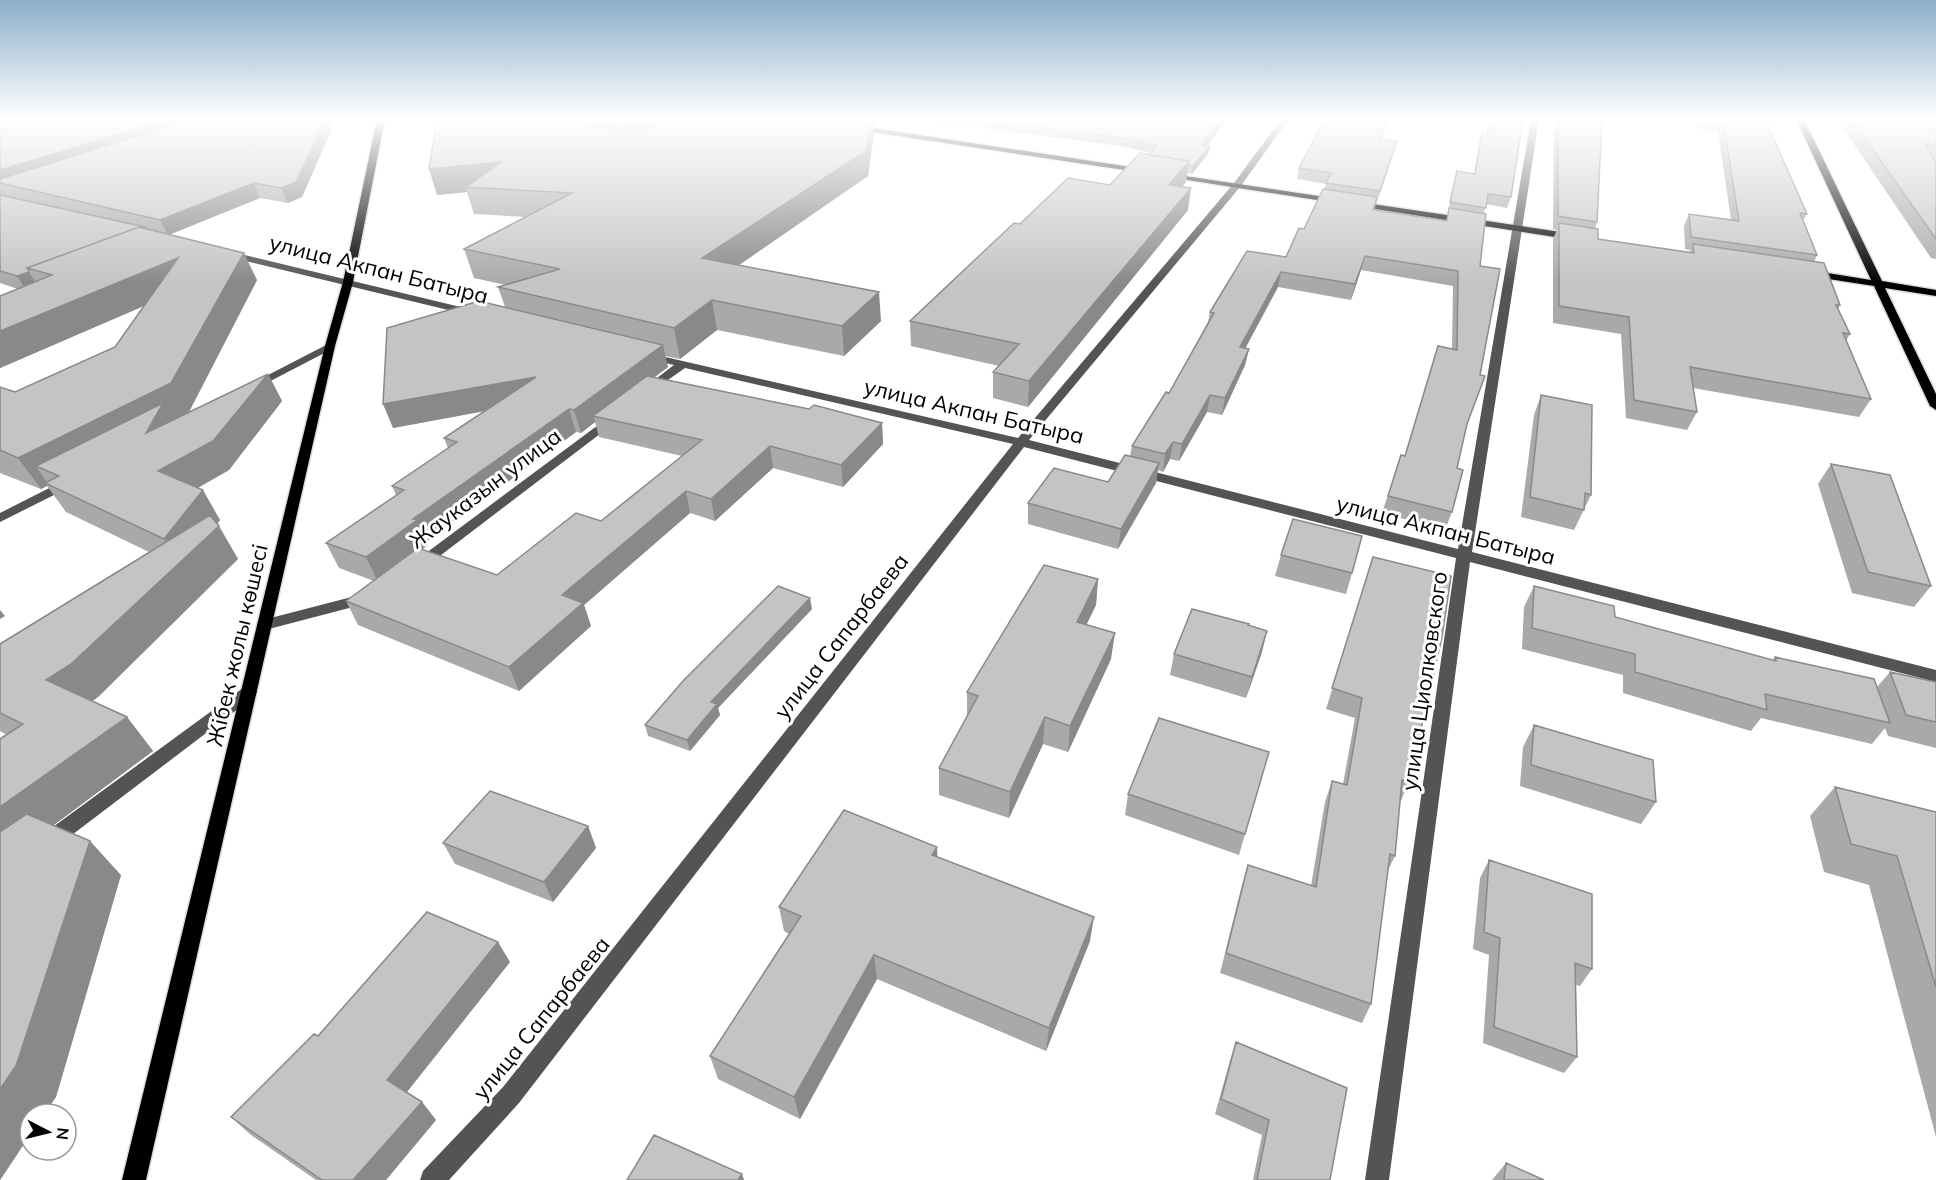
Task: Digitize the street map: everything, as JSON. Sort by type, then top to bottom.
[{"type":"main road","name":"Жібек жолы көшесі","points":[[134,1180],[330,346],[348,282],[370,174]]},
{"type":"main road","points":[[1165,174],[1588,239]]},
{"type":"main road","points":[[1825,174],[1936,406]]},
{"type":"main road","points":[[1796,271],[1936,293]]},
{"type":"street","name":"улица Сапарбаева","points":[[432,1180],[511,1095],[1020,442],[1245,174]]},
{"type":"street","name":"улица Циолковского","points":[[1377,1180],[1464,556],[1526,174]]},
{"type":"street","name":"улица Акпан Батыра","points":[[215,251],[486,316]]},
{"type":"street","points":[[237,394],[330,346]]},
{"type":"street","name":"улица Акпан Батыра","points":[[636,354],[1020,442],[1936,676]]},
{"type":"street","name":"Жауказын улица","points":[[408,573],[682,365]]},
{"type":"street","points":[[0,518],[83,475]]},
{"type":"street","points":[[265,625],[380,595]]},
{"type":"street","points":[[38,849],[249,692]]},
{"type":"building","points":[[16,174],[300,174],[296,182],[281,188],[254,183],[160,220],[0,183],[0,179]]},
{"type":"building","points":[[484,174],[831,174],[702,258],[879,292],[842,326],[712,300],[674,328],[498,287],[560,269],[464,249],[572,193],[466,187]]},
{"type":"building","points":[[1120,174],[1178,174],[1169,185],[1191,188],[1029,381],[993,372],[1019,344],[910,321],[1014,223],[1020,224],[1068,178],[1110,185]]},
{"type":"building","points":[[1330,174],[1386,174],[1380,191],[1326,183]]},
{"type":"building","points":[[1456,174],[1515,174],[1511,197],[1488,194],[1486,208],[1450,202]]},
{"type":"building","points":[[1558,174],[1599,174],[1597,222],[1558,216]]},
{"type":"building","points":[[1732,174],[1789,174],[1807,214],[1800,213],[1817,255],[1691,237],[1689,214],[1739,221]]},
{"type":"building","points":[[1890,174],[1936,174],[1936,239]]},
{"type":"building","points":[[1323,189],[1377,197],[1373,210],[1447,221],[1449,208],[1486,214],[1480,266],[1500,269],[1480,375],[1485,376],[1467,424],[1457,468],[1463,470],[1452,512],[1388,496],[1401,455],[1405,456],[1438,346],[1457,350],[1458,271],[1365,256],[1355,284],[1281,272],[1240,347],[1249,349],[1225,398],[1210,395],[1182,444],[1173,442],[1165,454],[1132,446],[1166,392],[1169,393],[1214,313],[1210,312],[1247,251],[1286,257],[1299,228],[1304,229]]},
{"type":"building","points":[[0,195],[145,227],[139,227],[27,268],[29,272],[17,276],[0,271]]},
{"type":"building","points":[[1559,223],[1598,229],[1598,239],[1694,253],[1693,244],[1824,263],[1840,305],[1836,305],[1850,334],[1843,333],[1871,399],[1690,367],[1697,412],[1634,400],[1629,317],[1559,306]]},
{"type":"building","points":[[139,227],[244,253],[171,383],[18,458],[0,450],[0,387],[15,392],[115,347],[178,258],[0,331],[0,296],[52,275],[27,268]]},
{"type":"building","points":[[479,301],[663,345],[574,410],[569,409],[413,519],[417,520],[366,557],[326,543],[404,490],[392,486],[457,442],[444,438],[536,377],[383,404],[387,328]]},
{"type":"building","points":[[268,374],[213,441],[158,471],[203,490],[164,539],[45,483],[59,476],[36,466],[163,403],[146,433]]},
{"type":"building","points":[[647,376],[809,409],[814,405],[882,423],[841,465],[770,446],[711,499],[686,491],[562,595],[583,603],[509,667],[346,601],[418,548],[497,575],[576,513],[601,521],[702,440],[593,416]]},
{"type":"building","points":[[1541,395],[1592,405],[1591,495],[1585,493],[1584,510],[1530,497]]},
{"type":"building","points":[[1125,455],[1159,463],[1121,529],[1028,503],[1054,468],[1108,482]]},
{"type":"building","points":[[1831,464],[1890,475],[1931,586],[1868,572]]},
{"type":"building","points":[[210,515],[219,526],[71,664],[46,680],[127,717],[0,807],[0,739],[23,724],[0,713],[0,644]]},
{"type":"building","points":[[1293,519],[1362,536],[1352,573],[1281,555]]},
{"type":"building","points":[[1373,557],[1451,576],[1442,637],[1409,782],[1402,780],[1395,856],[1390,854],[1371,1004],[1226,953],[1248,865],[1316,887],[1332,781],[1347,785],[1362,698],[1332,688]]},
{"type":"building","points":[[1044,565],[1098,579],[1077,622],[1115,633],[1070,726],[1045,717],[1010,792],[939,768],[978,696],[967,692]]},
{"type":"building","points":[[778,586],[810,598],[711,702],[717,704],[687,740],[645,725],[683,681]]},
{"type":"building","points":[[1534,586],[1614,606],[1615,617],[1776,661],[1775,657],[1874,679],[1890,723],[1765,694],[1767,710],[1635,672],[1635,654],[1532,628]]},
{"type":"building","points":[[1192,609],[1267,631],[1252,677],[1174,654]]},
{"type":"building","points":[[1890,672],[1936,682],[1936,722],[1906,715]]},
{"type":"building","points":[[1159,718],[1269,752],[1245,834],[1128,794]]},
{"type":"building","points":[[1534,725],[1653,760],[1656,802],[1531,765]]},
{"type":"building","points":[[1835,787],[1936,812],[1936,987],[1897,856],[1851,844]]},
{"type":"building","points":[[490,791],[588,826],[544,882],[443,843]]},
{"type":"building","points":[[844,810],[937,847],[932,855],[1094,917],[1049,1028],[874,955],[794,1097],[710,1056],[801,916],[779,907]]},
{"type":"building","points":[[27,814],[90,841],[16,1066],[0,1089],[0,832]]},
{"type":"building","points":[[1489,860],[1592,894],[1592,969],[1575,963],[1577,1057],[1494,1027],[1500,938],[1484,932]]},
{"type":"building","points":[[427,912],[498,942],[387,1080],[422,1102],[353,1180],[322,1180],[231,1117],[314,1034],[318,1036]]},
{"type":"building","points":[[1236,1042],[1347,1088],[1330,1180],[1257,1180],[1269,1120],[1221,1099]]},
{"type":"building","points":[[654,1135],[742,1174],[738,1180],[627,1180]]},
{"type":"building","points":[[1506,1163],[1544,1180],[1504,1180]]}]
